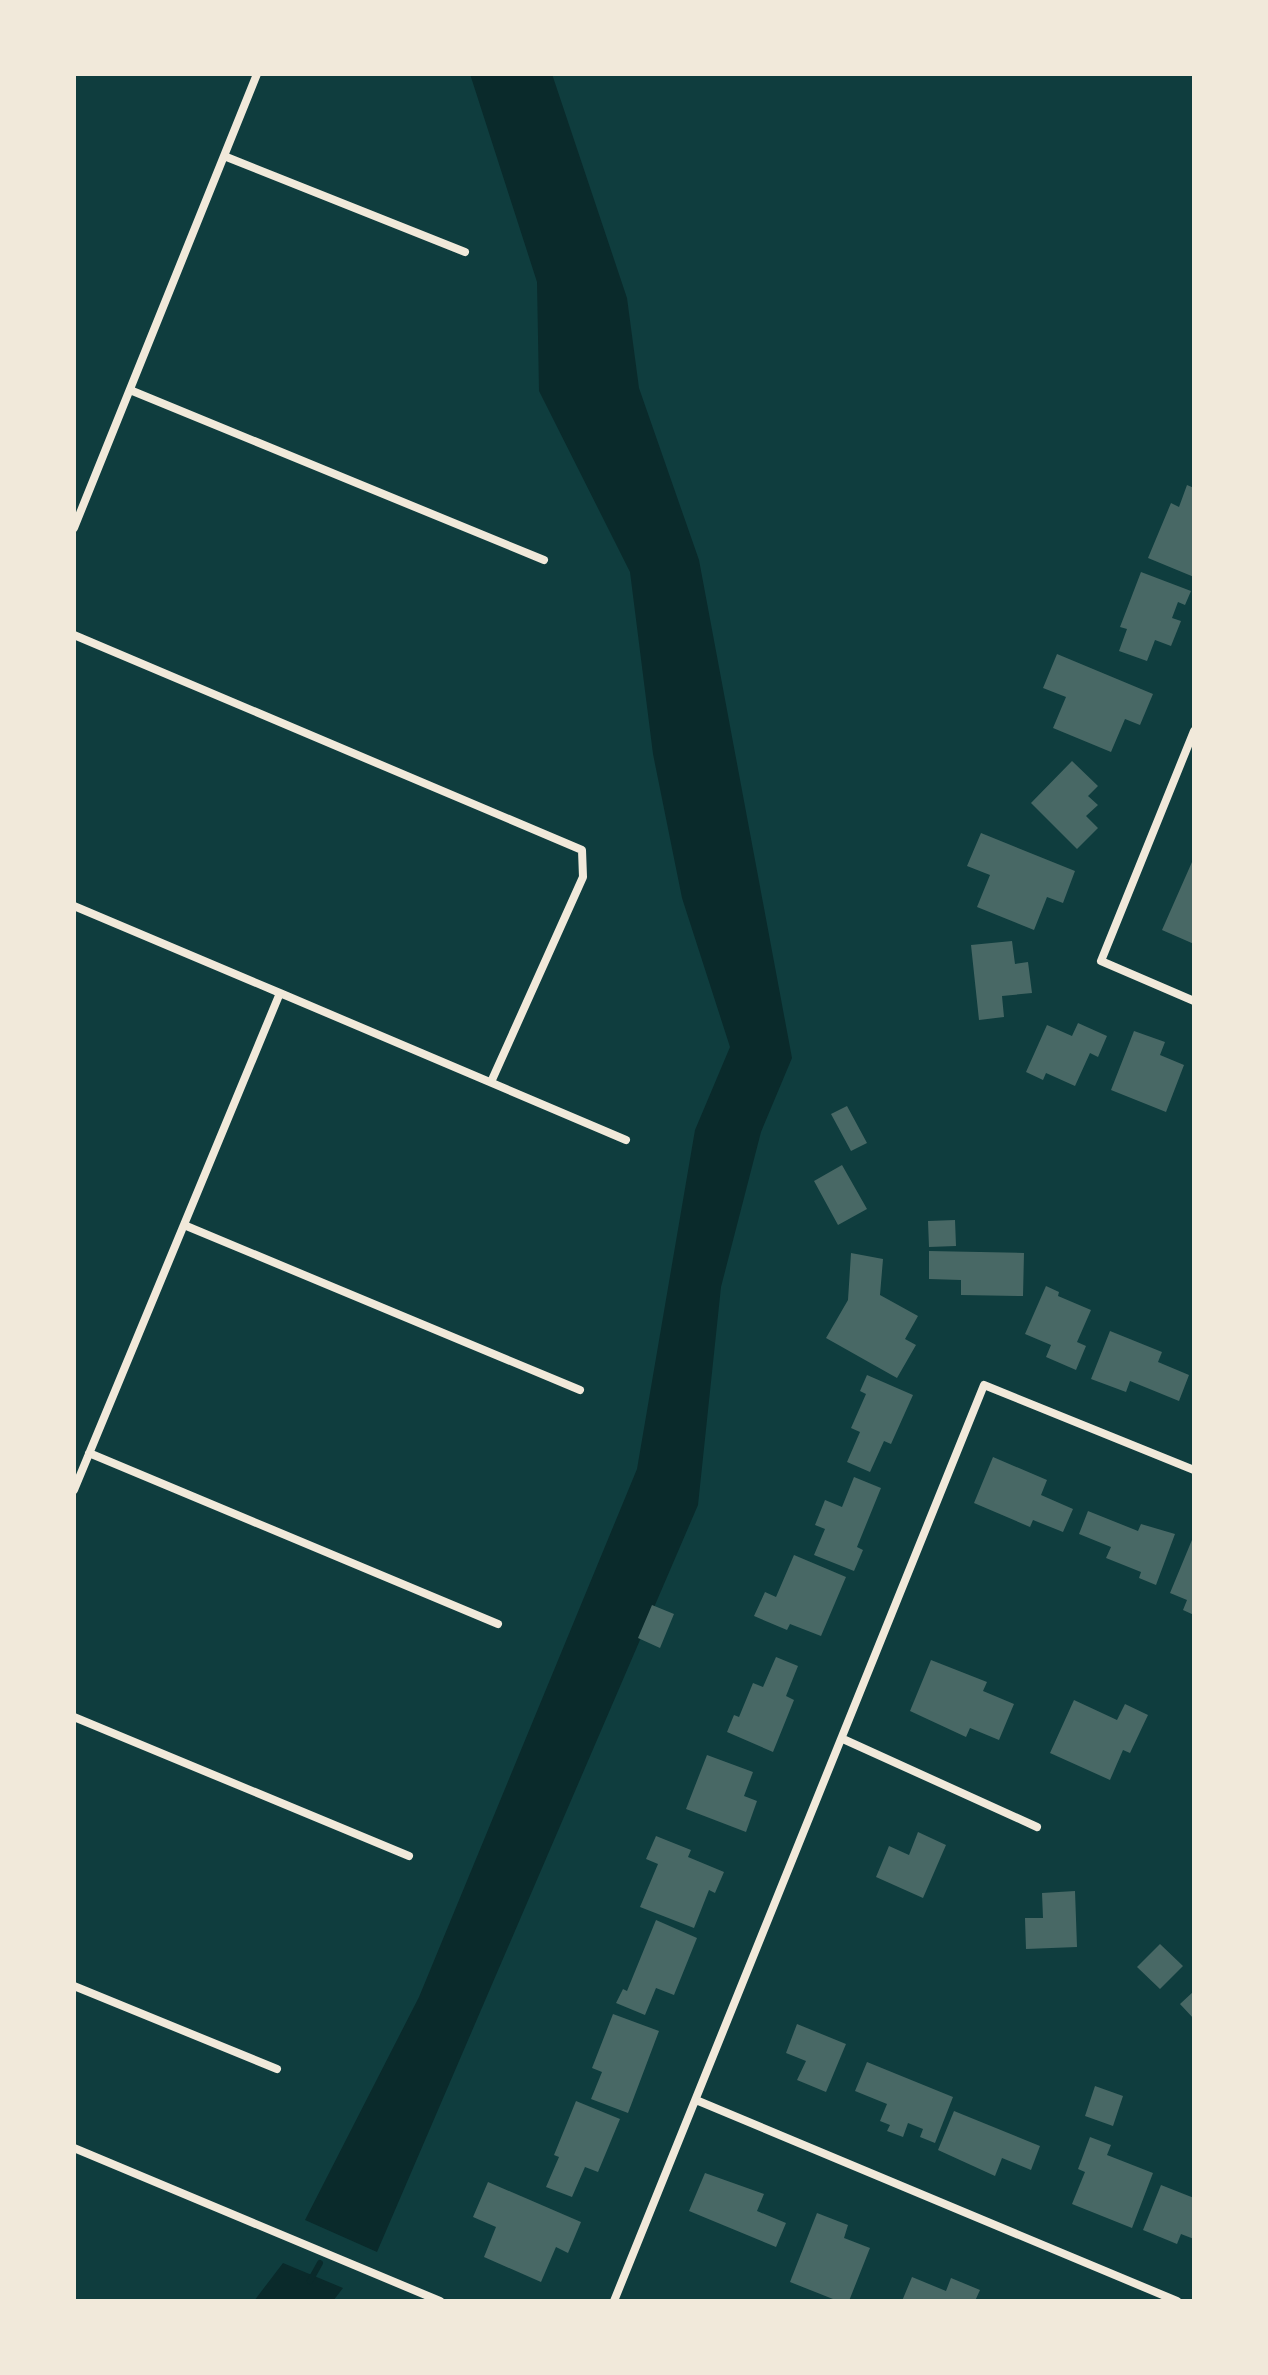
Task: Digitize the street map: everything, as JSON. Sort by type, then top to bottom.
[{"type":"street","points":[[74,528],[257,74]]},
{"type":"street","points":[[224,156],[465,252]]},
{"type":"street","points":[[130,390],[544,560]]},
{"type":"street","points":[[74,635],[582,850],[583,877],[491,1082]]},
{"type":"street","points":[[1194,731],[1101,961],[1194,1001]]},
{"type":"street","points":[[74,906],[626,1140]]},
{"type":"street","points":[[74,1490],[280,993]]},
{"type":"street","points":[[184,1225],[580,1390]]},
{"type":"street","points":[[614,2301],[984,1385],[1194,1470]]},
{"type":"street","points":[[89,1453],[498,1624]]},
{"type":"street","points":[[74,1717],[409,1856]]},
{"type":"street","points":[[843,1739],[1037,1827]]},
{"type":"street","points":[[74,1986],[277,2069]]},
{"type":"street","points":[[696,2100],[1177,2301]]},
{"type":"street","points":[[74,2148],[440,2301]]},
{"type":"water","points":[[470,74],[552,74],[627,298],[639,388],[699,560],[792,1058],[761,1132],[721,1287],[698,1505],[377,2252],[305,2220],[419,1997],[637,1469],[695,1130],[730,1047],[682,898],[653,754],[630,572],[539,391],[537,282]]},
{"type":"water","points":[[283,2263],[343,2288],[333,2301],[254,2301]]},
{"type":"building","points":[[1187,485],[1194,488],[1194,577],[1148,558],[1171,503],[1179,507]]},
{"type":"building","points":[[1141,572],[1191,591],[1185,605],[1178,602],[1172,618],[1181,621],[1171,646],[1155,640],[1147,661],[1119,651],[1127,629],[1120,627]]},
{"type":"building","points":[[1057,654],[1153,694],[1140,725],[1125,719],[1111,752],[1053,728],[1066,697],[1043,688]]},
{"type":"building","points":[[1072,761],[1098,786],[1088,796],[1098,805],[1086,816],[1098,828],[1077,849],[1031,803]]},
{"type":"building","points":[[981,833],[1075,871],[1063,903],[1047,897],[1034,930],[977,907],[990,875],[967,866]]},
{"type":"building","points":[[1194,863],[1194,944],[1162,930]]},
{"type":"building","points":[[1012,941],[1015,964],[1028,962],[1032,993],[1002,996],[1004,1017],[979,1020],[971,945]]},
{"type":"building","points":[[1078,1023],[1107,1036],[1098,1057],[1090,1053],[1075,1086],[1046,1073],[1043,1080],[1026,1072],[1047,1025],[1072,1036]]},
{"type":"building","points":[[1134,1031],[1165,1042],[1160,1055],[1184,1065],[1166,1112],[1111,1090]]},
{"type":"building","points":[[847,1106],[867,1143],[851,1151],[831,1114]]},
{"type":"building","points":[[842,1165],[867,1209],[838,1225],[814,1181]]},
{"type":"building","points":[[955,1220],[956,1246],[929,1247],[928,1221]]},
{"type":"building","points":[[929,1251],[1024,1253],[1023,1296],[961,1295],[961,1280],[929,1279]]},
{"type":"building","points":[[851,1253],[883,1259],[880,1295],[918,1316],[905,1339],[916,1345],[897,1378],[826,1338],[848,1300]]},
{"type":"building","points":[[1046,1286],[1059,1292],[1058,1296],[1091,1310],[1077,1342],[1086,1346],[1076,1370],[1046,1357],[1051,1345],[1025,1334]]},
{"type":"building","points":[[1110,1331],[1162,1352],[1158,1362],[1189,1375],[1179,1401],[1130,1381],[1126,1392],[1091,1379]]},
{"type":"building","points":[[867,1375],[913,1395],[891,1444],[884,1441],[870,1472],[847,1462],[860,1432],[851,1428],[866,1394],[860,1391]]},
{"type":"building","points":[[993,1457],[1047,1480],[1041,1495],[1073,1509],[1063,1532],[1033,1520],[1030,1527],[974,1503]]},
{"type":"building","points":[[854,1477],[881,1488],[857,1547],[863,1550],[854,1571],[814,1555],[825,1529],[815,1525],[825,1500],[842,1507]]},
{"type":"building","points":[[1088,1511],[1138,1531],[1141,1524],[1175,1534],[1156,1585],[1139,1578],[1141,1572],[1106,1558],[1111,1547],[1079,1534]]},
{"type":"building","points":[[1194,1535],[1194,1615],[1183,1610],[1187,1600],[1170,1593]]},
{"type":"building","points":[[794,1555],[846,1577],[821,1636],[790,1624],[787,1630],[754,1616],[765,1592],[776,1597]]},
{"type":"building","points":[[652,1605],[674,1614],[660,1648],[638,1638]]},
{"type":"building","points":[[776,1657],[798,1666],[786,1696],[794,1700],[773,1752],[727,1732],[734,1715],[739,1717],[753,1683],[763,1687]]},
{"type":"building","points":[[931,1660],[987,1682],[983,1691],[1014,1704],[999,1740],[970,1728],[966,1737],[910,1711]]},
{"type":"building","points":[[1074,1700],[1117,1720],[1125,1704],[1148,1715],[1130,1753],[1123,1750],[1110,1780],[1050,1753]]},
{"type":"building","points":[[707,1755],[753,1772],[744,1796],[757,1801],[746,1832],[686,1809]]},
{"type":"building","points":[[918,1832],[946,1845],[923,1898],[876,1877],[889,1846],[909,1855]]},
{"type":"building","points":[[656,1836],[691,1850],[688,1857],[724,1872],[715,1893],[709,1890],[694,1928],[640,1907],[658,1864],[646,1859]]},
{"type":"building","points":[[1075,1891],[1077,1947],[1026,1949],[1025,1918],[1043,1918],[1042,1893]]},
{"type":"building","points":[[656,1920],[697,1938],[674,1995],[656,1988],[645,2015],[616,2003],[623,1989],[627,1991]]},
{"type":"building","points":[[1160,1944],[1183,1966],[1160,1989],[1137,1967]]},
{"type":"building","points":[[1194,1991],[1194,2019],[1180,2004]]},
{"type":"building","points":[[613,2014],[659,2031],[628,2113],[591,2099],[602,2072],[592,2068]]},
{"type":"building","points":[[797,2024],[846,2044],[826,2092],[797,2080],[806,2061],[786,2053]]},
{"type":"building","points":[[867,2062],[953,2097],[935,2143],[920,2137],[923,2129],[908,2123],[903,2137],[887,2131],[890,2125],[880,2121],[887,2104],[855,2091]]},
{"type":"building","points":[[1095,2086],[1123,2096],[1113,2126],[1085,2116]]},
{"type":"building","points":[[576,2101],[620,2119],[598,2172],[585,2167],[572,2197],[546,2187],[559,2157],[554,2155]]},
{"type":"building","points":[[954,2111],[1040,2146],[1031,2170],[1002,2158],[995,2176],[938,2150]]},
{"type":"building","points":[[1090,2137],[1111,2145],[1107,2155],[1153,2173],[1132,2228],[1072,2204],[1085,2172],[1078,2169]]},
{"type":"building","points":[[705,2173],[764,2194],[757,2211],[786,2223],[776,2247],[689,2211]]},
{"type":"building","points":[[488,2182],[581,2222],[568,2253],[556,2247],[541,2282],[484,2257],[496,2227],[473,2217]]},
{"type":"building","points":[[1161,2185],[1194,2198],[1194,2239],[1181,2234],[1177,2244],[1143,2230]]},
{"type":"building","points":[[817,2213],[848,2225],[844,2238],[870,2248],[849,2301],[838,2301],[790,2282]]},
{"type":"building","points":[[912,2277],[946,2291],[951,2278],[980,2290],[975,2301],[902,2301]]},
{"type":"waterway","points":[[310,2281],[320,2263]]}]
